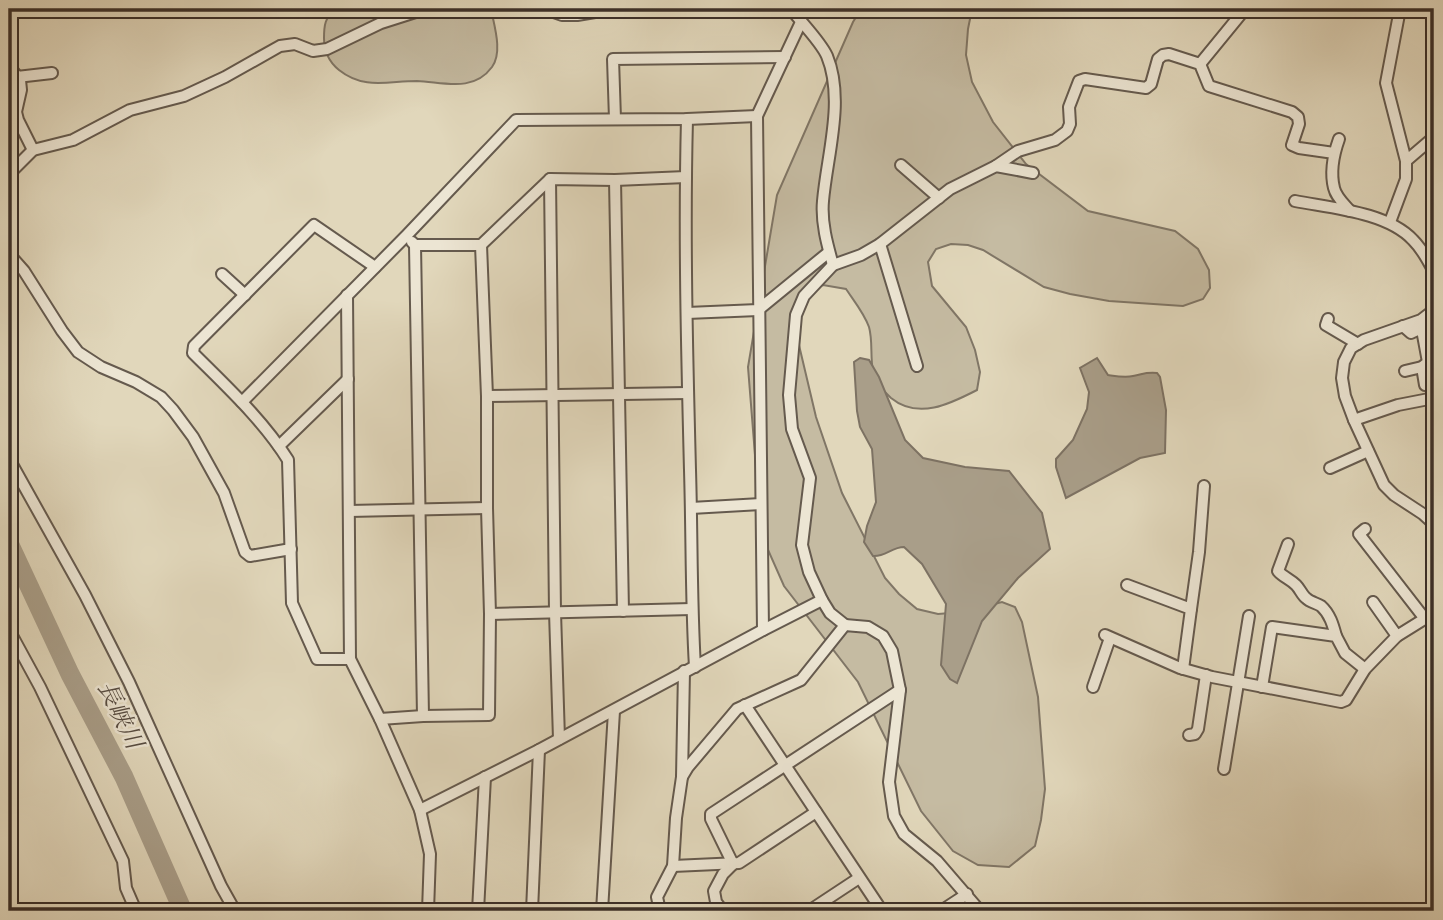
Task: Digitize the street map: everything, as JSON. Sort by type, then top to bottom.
[{"type":"street","points":[[9,174],[33,150],[73,139],[130,110],[184,96],[280,46],[295,44],[313,51],[327,49],[381,23],[425,9]]},
{"type":"street","points":[[545,9],[562,15],[613,9]]},
{"type":"street","points":[[791,9],[825,52],[835,99],[831,152],[822,203],[824,231],[833,265]]},
{"type":"street","points":[[1200,64],[1245,9]]},
{"type":"street","points":[[1390,222],[1406,179],[1406,161],[1386,83],[1400,9]]},
{"type":"street","points":[[763,630],[757,116],[801,22]]},
{"type":"street","points":[[980,911],[937,861],[904,834],[894,816],[889,782],[900,690],[892,651],[883,636],[868,627],[845,625],[831,613],[809,572],[802,545],[810,478],[792,429],[789,395],[796,315],[804,296],[833,265],[861,255],[880,244],[950,189],[996,166],[1018,151],[1055,140],[1067,131],[1070,124],[1069,107],[1079,81],[1085,79],[1146,88],[1151,84],[1158,59],[1163,55],[1169,54],[1200,64],[1209,86],[1292,112],[1298,117],[1299,124],[1292,145],[1334,153]]},
{"type":"street","points":[[615,120],[614,59],[785,57]]},
{"type":"street","points":[[9,65],[20,80],[21,90],[16,112],[33,150]]},
{"type":"street","points":[[17,77],[52,73]]},
{"type":"street","points":[[242,402],[516,120],[757,116]]},
{"type":"street","points":[[660,911],[657,897],[673,866],[690,669],[692,610],[687,119]]},
{"type":"street","points":[[1406,161],[1434,137]]},
{"type":"street","points":[[1339,139],[1334,153],[1334,188],[1339,199],[1350,211]]},
{"type":"street","points":[[901,165],[939,198]]},
{"type":"street","points":[[996,166],[1033,173]]},
{"type":"street","points":[[415,245],[481,245],[550,179],[686,177]]},
{"type":"street","points":[[550,179],[559,738]]},
{"type":"street","points":[[615,180],[623,611]]},
{"type":"street","points":[[1295,201],[1350,211],[1390,222],[1412,238],[1434,272]]},
{"type":"street","points":[[350,659],[317,659],[292,603],[288,460],[242,402],[193,353],[194,346],[314,225],[375,267]]},
{"type":"street","points":[[407,235],[415,245],[423,716]]},
{"type":"street","points":[[880,244],[917,366]]},
{"type":"street","points":[[380,719],[489,715],[487,396],[481,245]]},
{"type":"street","points":[[687,313],[758,310],[830,252]]},
{"type":"street","points":[[9,254],[24,271],[78,352],[101,367],[136,382],[161,397],[173,410],[193,437],[224,493],[246,552],[250,556],[291,549]]},
{"type":"street","points":[[222,274],[245,295]]},
{"type":"street","points":[[347,295],[350,659],[421,810],[430,853],[428,911]]},
{"type":"street","points":[[1434,310],[1420,320],[1351,348],[1344,362],[1342,378],[1354,420],[1384,485],[1434,524]]},
{"type":"street","points":[[1328,319],[1326,325],[1358,344]]},
{"type":"street","points":[[1403,327],[1411,333],[1434,320]]},
{"type":"street","points":[[1405,371],[1422,367],[1428,362],[1424,327]]},
{"type":"street","points":[[1422,367],[1425,385]]},
{"type":"street","points":[[279,446],[348,379]]},
{"type":"street","points":[[487,396],[688,393]]},
{"type":"street","points":[[1354,420],[1398,405],[1434,398]]},
{"type":"street","points":[[1330,468],[1368,452]]},
{"type":"street","points":[[9,459],[86,595],[235,911]]},
{"type":"street","points":[[1183,669],[1199,552],[1204,486]]},
{"type":"street","points":[[691,508],[761,504]]},
{"type":"street","points":[[349,511],[487,508]]},
{"type":"street","points":[[1094,687],[1108,636],[1183,669],[1206,676],[1341,702],[1346,700],[1365,669],[1397,636],[1431,619],[1359,535]]},
{"type":"street","points":[[1288,544],[1278,571],[1280,575],[1298,586],[1306,598],[1327,612],[1345,653],[1365,669]]},
{"type":"street","points":[[1127,585],[1191,609]]},
{"type":"street","points":[[421,810],[822,600]]},
{"type":"street","points":[[1373,602],[1397,636]]},
{"type":"street","points":[[490,614],[692,610]]},
{"type":"street","points":[[1224,769],[1249,616]]},
{"type":"street","points":[[682,778],[688,767],[737,709],[801,680],[845,625]]},
{"type":"street","points":[[1262,687],[1272,627],[1336,636]]},
{"type":"street","points":[[9,630],[40,687],[123,861],[127,888],[136,911]]},
{"type":"street","points":[[1247,634],[1270,637]]},
{"type":"street","points":[[1189,735],[1195,734],[1198,729],[1206,676]]},
{"type":"street","points":[[733,864],[711,814],[900,690]]},
{"type":"street","points":[[745,705],[882,911]]},
{"type":"street","points":[[602,911],[614,711]]},
{"type":"street","points":[[532,911],[539,750]]},
{"type":"street","points":[[478,911],[485,777]]},
{"type":"street","points":[[673,866],[739,863],[816,812]]},
{"type":"street","points":[[717,908],[714,891],[723,874],[733,864]]},
{"type":"street","points":[[808,911],[859,878]]},
{"type":"street","points":[[941,911],[967,894]]},
{"type":"shaded area","points":[[335,9],[491,9],[497,38],[495,61],[484,75],[467,83],[376,83],[358,80],[335,67],[326,51],[325,25]]},
{"type":"shaded area","points":[[861,9],[972,9],[966,55],[972,82],[993,122],[1026,164],[1088,211],[1175,231],[1198,249],[1209,270],[1210,288],[1203,299],[1183,306],[1109,301],[1044,287],[983,250],[968,245],[951,244],[936,249],[928,262],[932,286],[966,327],[980,372],[977,390],[934,408],[923,409],[901,405],[880,386],[873,371],[869,327],[846,289],[823,285],[801,298],[794,324],[816,417],[842,493],[885,578],[917,609],[938,614],[963,612],[1002,602],[1015,607],[1022,622],[1038,697],[1045,789],[1035,846],[1009,867],[978,865],[953,851],[921,811],[858,682],[784,586],[757,525],[757,480],[748,367],[777,195]]},
{"type":"shaded area","points":[[860,358],[869,360],[879,377],[905,440],[923,458],[965,467],[1009,471],[1042,513],[1050,549],[1018,578],[982,621],[957,683],[950,679],[941,665],[946,604],[922,564],[904,547],[873,556],[864,542],[876,502],[872,449],[860,427],[857,411],[854,362]]},
{"type":"shaded area","points":[[1097,358],[1108,375],[1127,377],[1157,373],[1160,377],[1166,410],[1165,453],[1140,458],[1066,498],[1056,459],[1073,440],[1087,409],[1089,392],[1080,368]]},
{"type":"waterway","name":"長峡川","points":[[9,543],[70,674],[124,777],[183,911]]}]
